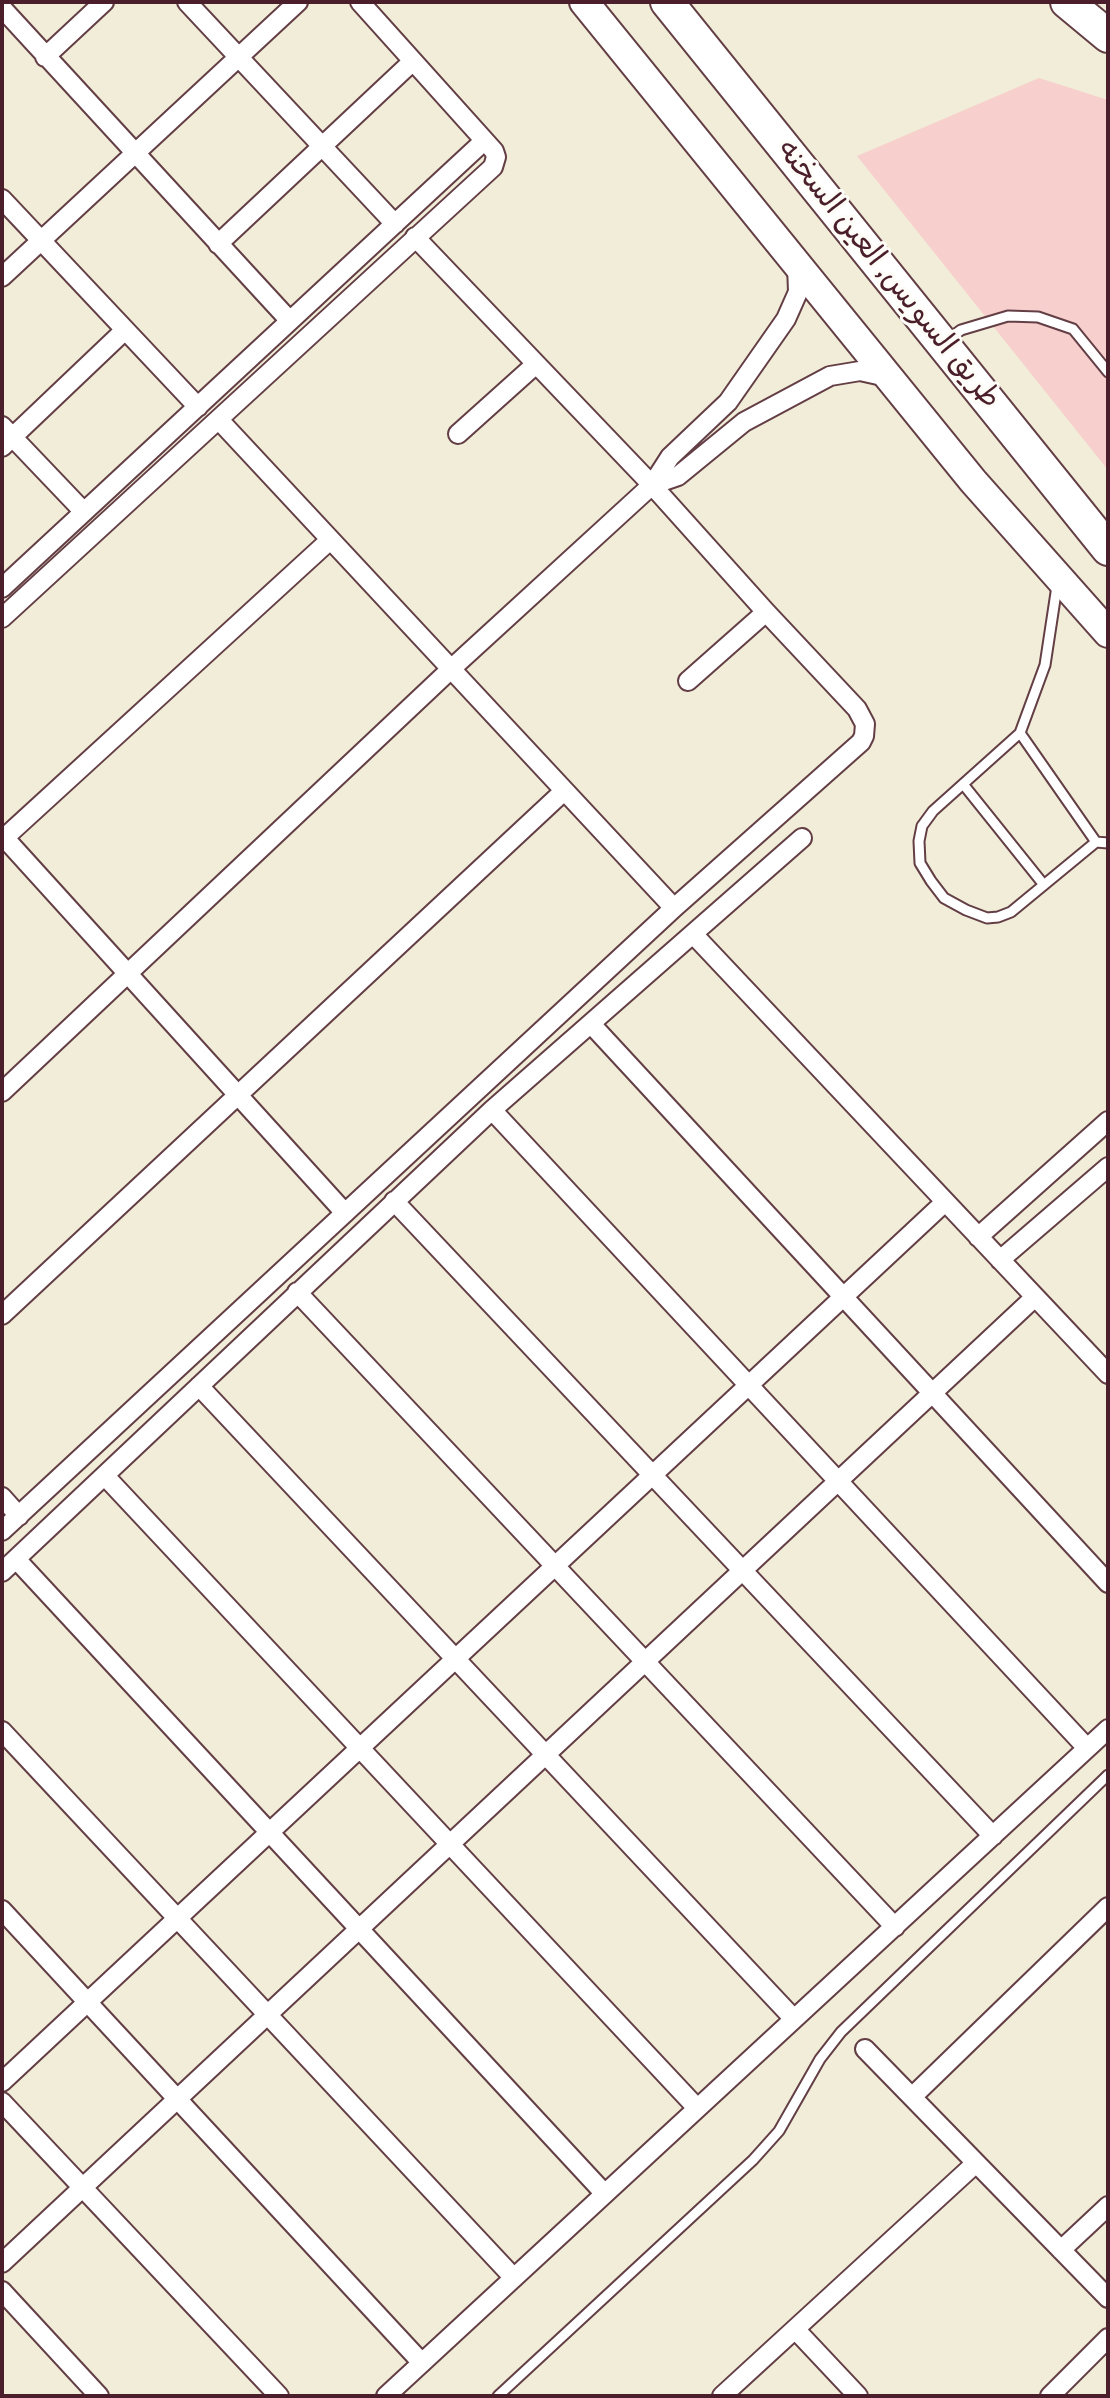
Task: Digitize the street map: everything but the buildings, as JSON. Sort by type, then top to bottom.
[{"type":"highway","name":"طريق السويس, العين السخنه","points":[[667,2],[1108,549]]},
{"type":"highway","points":[[1067,2],[1108,36]]},
{"type":"main road","points":[[584,2],[973,481],[1108,633]]},
{"type":"street","points":[[45,57],[104,2]]},
{"type":"street","points":[[187,2],[395,224]]},
{"type":"street","points":[[2,618],[493,167],[494,151],[360,2]]},
{"type":"street","points":[[2,277],[295,3]]},
{"type":"street","points":[[2,8],[290,321]]},
{"type":"street","points":[[218,244],[413,61]]},
{"type":"street","points":[[2,588],[484,141]]},
{"type":"street","points":[[2,199],[198,407]]},
{"type":"street","points":[[2,1531],[864,736],[865,724],[857,709],[652,485],[415,237]]},
{"type":"street","points":[[2,1092],[451,669],[652,485],[670,457],[728,402],[794,306],[798,292],[797,265]]},
{"type":"street","points":[[84,512],[5,437],[125,330]]},
{"type":"street","points":[[458,434],[536,364]]},
{"type":"street","points":[[652,485],[678,476],[744,422],[840,373],[869,372],[892,379]]},
{"type":"street","points":[[737,389],[761,414]]},
{"type":"street","points":[[220,421],[674,908]]},
{"type":"street","points":[[707,422],[724,439]]},
{"type":"street","points":[[330,540],[3,838],[345,1213]]},
{"type":"street","points":[[688,681],[766,612]]},
{"type":"street","points":[[2,1315],[564,791]]},
{"type":"street","points":[[604,2193],[269,1833],[9,1566],[492,1110],[802,838]]},
{"type":"street","points":[[694,935],[1108,1374]]},
{"type":"street","points":[[592,1025],[1108,1583]]},
{"type":"street","points":[[492,1110],[1087,1748]]},
{"type":"street","points":[[978,1237],[1108,1121]]},
{"type":"street","points":[[1000,1260],[1108,1167]]},
{"type":"street","points":[[394,1201],[993,1836]]},
{"type":"street","points":[[2,2082],[945,1202]]},
{"type":"street","points":[[1007,1211],[1030,1234]]},
{"type":"street","points":[[297,1292],[895,1927]]},
{"type":"street","points":[[2,2263],[1035,1297]]},
{"type":"street","points":[[199,1386],[794,2019]]},
{"type":"street","points":[[105,1476],[697,2108]]},
{"type":"street","points":[[2,1497],[19,1516]]},
{"type":"street","points":[[386,2396],[1108,1729]]},
{"type":"street","points":[[2,1731],[514,2278]]},
{"type":"street","points":[[912,2097],[1108,1907]]},
{"type":"street","points":[[2,1910],[422,2363]]},
{"type":"street","points":[[865,2049],[1108,2298]]},
{"type":"street","points":[[2,2102],[279,2396]]},
{"type":"street","points":[[722,2396],[976,2163]]},
{"type":"street","points":[[1061,2250],[1108,2206]]},
{"type":"street","points":[[2,2291],[99,2396]]},
{"type":"street","points":[[795,2329],[858,2396]]},
{"type":"street","points":[[1050,2396],[1108,2338]]},
{"type":"lane","points":[[944,343],[961,330],[1008,316],[1038,317],[1073,329],[1108,372]]},
{"type":"lane","points":[[1058,579],[1045,665],[1020,733],[933,811],[922,826],[920,863],[944,898],[987,918],[998,917],[1011,912],[1096,842],[1108,843]]},
{"type":"lane","points":[[1020,733],[1096,842]]},
{"type":"lane","points":[[963,784],[1044,885]]},
{"type":"lane","points":[[498,2396],[753,2160],[779,2131],[820,2059],[841,2032],[1108,1775]]},
{"type":"shaded area","points":[[1039,78],[1108,100],[1108,470],[857,156]]}]
